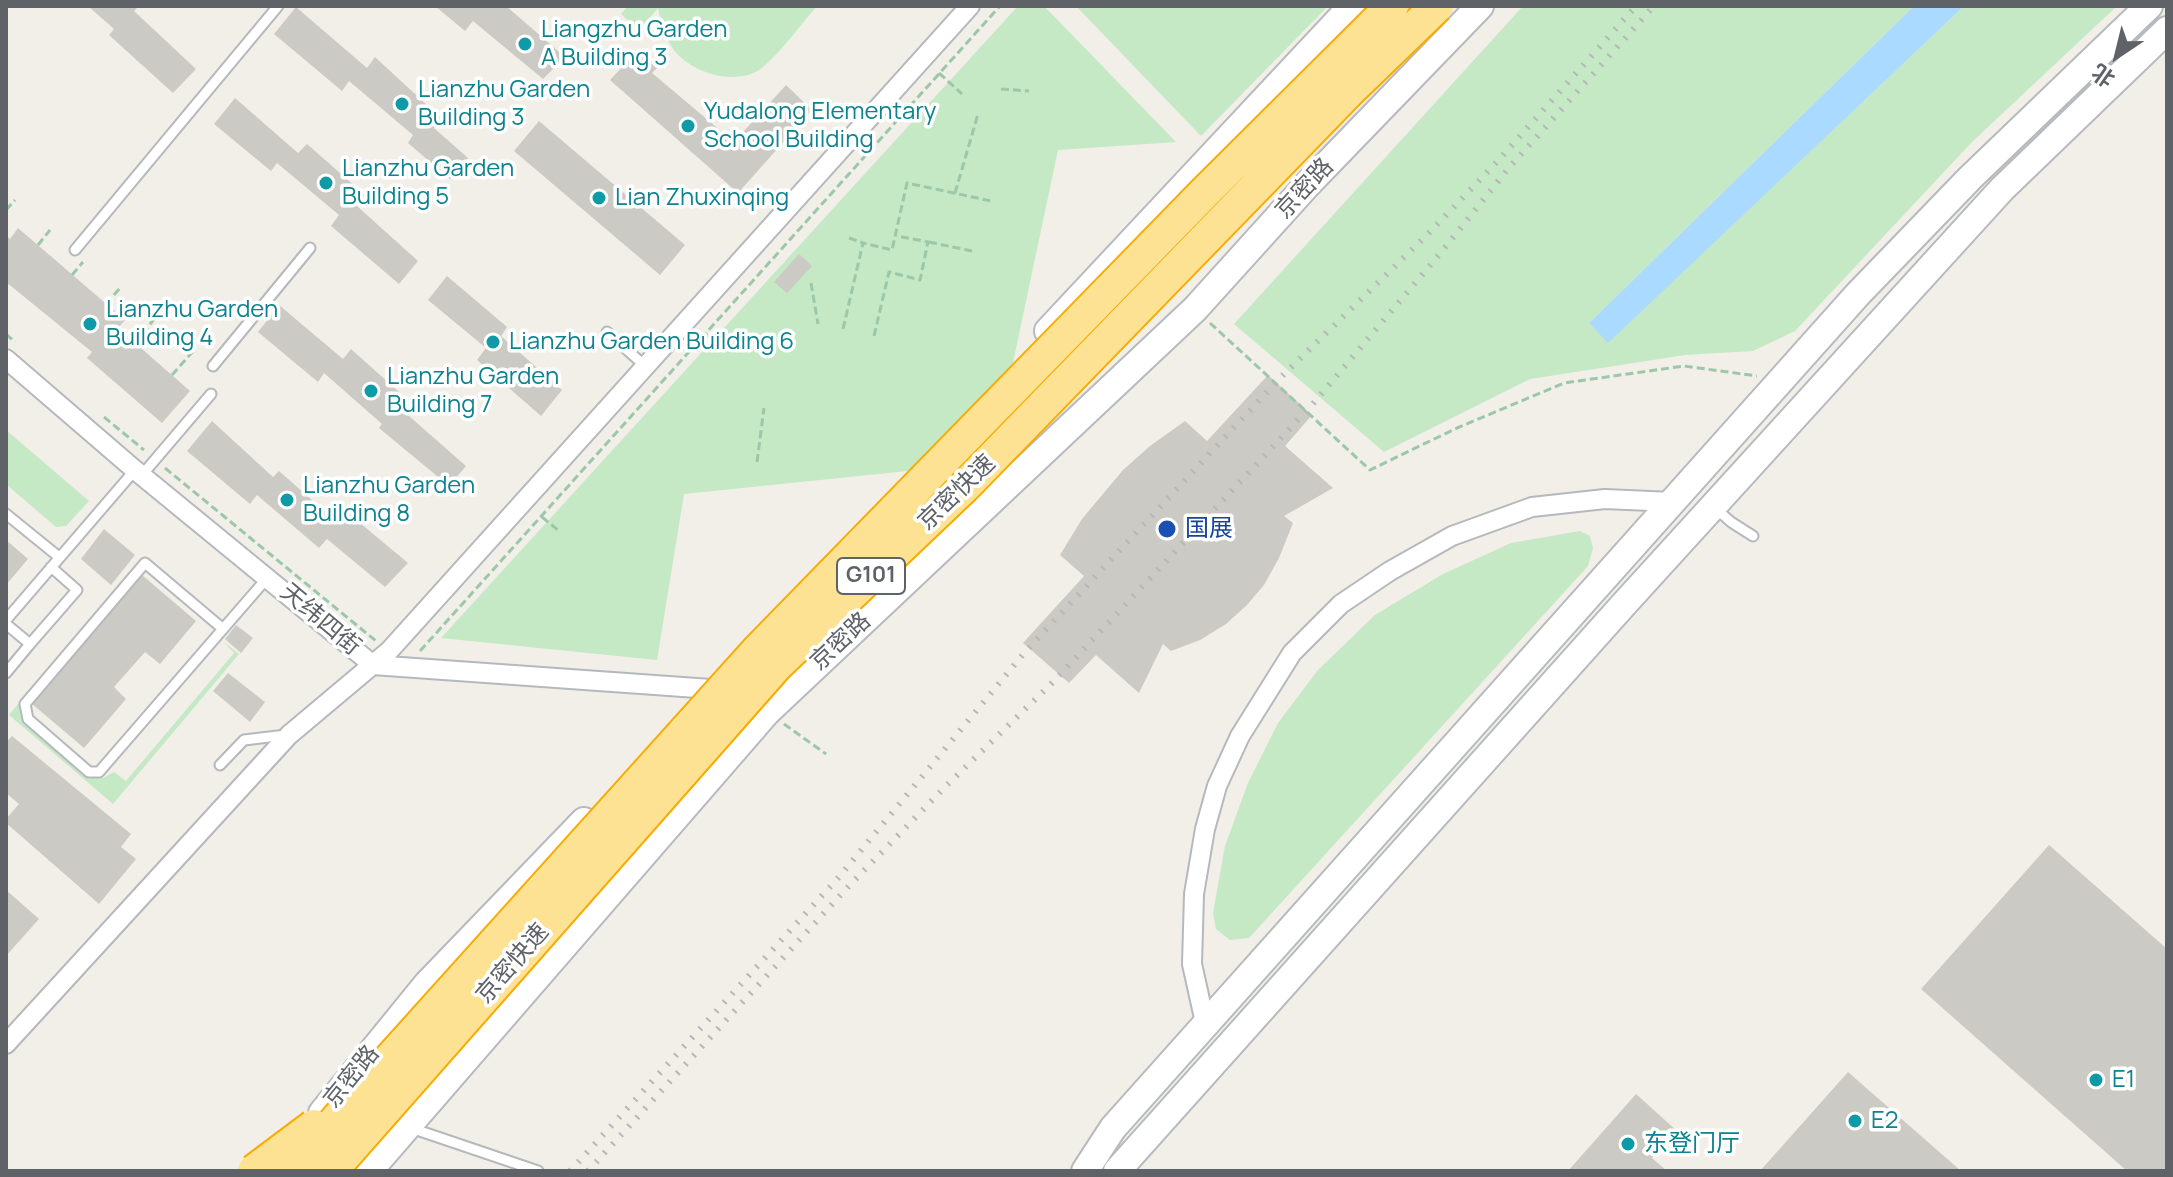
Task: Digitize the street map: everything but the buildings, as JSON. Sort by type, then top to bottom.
[{"type":"highway","name":"京密快速","points":[[293,1171],[362,1090],[758,650],[1205,192],[1392,6]]},
{"type":"highway","name":"京密快速","points":[[331,1171],[776,666],[965,486],[1349,91],[1437,6]]},
{"type":"highway","points":[[254,1171],[362,1090]]},
{"type":"main road","name":"京密路","points":[[275,1171],[427,984],[711,689],[1352,6]]},
{"type":"main road","name":"京密路","points":[[369,1171],[767,712],[1195,309],[1308,184],[1480,6]]},
{"type":"main road","points":[[1085,1171],[1113,1128],[1858,294],[1970,178],[2149,6]]},
{"type":"main road","points":[[1117,1171],[1713,506],[2002,189],[2167,30]]},
{"type":"street","points":[[6,1044],[289,735],[389,651],[970,6]]},
{"type":"street","name":"天纬四街","points":[[12,351],[138,472],[373,665],[407,665],[711,689]]},
{"type":"street","points":[[1206,1027],[1192,964],[1194,894],[1205,829],[1217,786],[1240,736],[1292,653],[1341,604],[1390,571],[1452,536],[1532,507],[1605,499],[1673,502]]},
{"type":"lane","points":[[75,250],[278,6]]},
{"type":"lane","points":[[213,366],[310,248]]},
{"type":"lane","points":[[607,332],[645,366]]},
{"type":"lane","points":[[30,644],[6,622],[59,557],[138,472],[155,460],[211,394]]},
{"type":"lane","points":[[1713,506],[1753,536]]},
{"type":"lane","points":[[6,514],[59,557]]},
{"type":"lane","points":[[222,628],[145,563],[25,704],[28,719],[89,772],[99,772],[268,577]]},
{"type":"lane","points":[[6,673],[77,590],[51,567]]},
{"type":"lane","points":[[220,765],[244,740],[289,735]]},
{"type":"lane","points":[[408,1126],[538,1171]]},
{"type":"path","points":[[407,665],[1000,6]]},
{"type":"path","points":[[939,73],[962,94]]},
{"type":"path","points":[[1001,89],[1029,91]]},
{"type":"path","points":[[955,193],[978,114]]},
{"type":"path","points":[[849,238],[892,250],[907,183],[991,201]]},
{"type":"path","points":[[6,210],[15,200]]},
{"type":"path","points":[[38,245],[50,230]]},
{"type":"path","points":[[895,236],[972,251]]},
{"type":"path","points":[[874,336],[889,272],[920,280],[928,242]]},
{"type":"path","points":[[843,329],[863,243]]},
{"type":"path","points":[[72,275],[85,259]]},
{"type":"path","points":[[811,283],[818,324]]},
{"type":"path","points":[[106,304],[120,288]]},
{"type":"path","points":[[1195,309],[1370,470],[1457,428],[1564,383],[1684,366],[1764,377]]},
{"type":"path","points":[[135,343],[155,318]]},
{"type":"path","points":[[705,333],[719,347]]},
{"type":"path","points":[[6,334],[12,351]]},
{"type":"path","points":[[172,375],[194,350]]},
{"type":"path","points":[[757,462],[764,408]]},
{"type":"path","points":[[98,412],[389,651]]},
{"type":"path","points":[[542,517],[559,531]]},
{"type":"green space","points":[[628,6],[817,6],[763,67],[752,73],[728,77],[703,71],[681,58],[667,39],[658,8],[639,30],[621,14]]},
{"type":"green space","points":[[1018,6],[1044,6],[1176,142],[1058,150],[1004,405],[946,467],[684,494],[657,660],[441,638]]},
{"type":"green space","points":[[1076,6],[1328,6],[1201,136]]},
{"type":"green space","points":[[1523,6],[1914,6],[1589,323],[1608,342],[1964,6],[2117,6],[1972,142],[1795,331],[1753,351],[1685,355],[1530,379],[1384,452],[1234,324]]},
{"type":"green space","points":[[6,430],[89,501],[66,526],[56,527],[6,484]]},
{"type":"green space","points":[[1580,531],[1590,536],[1593,548],[1588,566],[1249,938],[1230,940],[1216,929],[1213,913],[1225,846],[1248,783],[1278,723],[1318,670],[1375,615],[1443,574],[1511,543]]},
{"type":"green space","points":[[224,642],[239,654],[113,804],[9,715],[21,700],[24,721],[88,777],[103,778],[114,772],[126,781],[234,653]]},
{"type":"water","points":[[1914,6],[1964,6],[1608,343],[1589,323]]},
{"type":"railway","points":[[570,1171],[839,877],[1025,652],[1282,376],[1497,162],[1636,6]]},
{"type":"railway","points":[[588,1171],[847,888],[1054,681],[1312,405],[1508,169],[1654,6]]},
{"type":"place","name":"Liangzhu Garden A Building 3","points":[[525,44]]},
{"type":"place","name":"Lianzhu Garden Building 3","points":[[402,104]]},
{"type":"place","name":"Yudalong Elementary School Building","points":[[688,126]]},
{"type":"place","name":"Lianzhu Garden Building 5","points":[[326,183]]},
{"type":"place","name":"Lian Zhuxinqing","points":[[599,198]]},
{"type":"place","name":"Lianzhu Garden Building 4","points":[[90,324]]},
{"type":"place","name":"Lianzhu Garden Building 6","points":[[493,342]]},
{"type":"place","name":"Lianzhu Garden Building 7","points":[[371,391]]},
{"type":"place","name":"Lianzhu Garden Building 8","points":[[287,500]]},
{"type":"place","name":"国展","points":[[1167,529]]},
{"type":"place","name":"E1","points":[[2096,1080]]},
{"type":"place","name":"E2","points":[[1855,1121]]},
{"type":"place","name":"东登门厅","points":[[1628,1144]]}]
